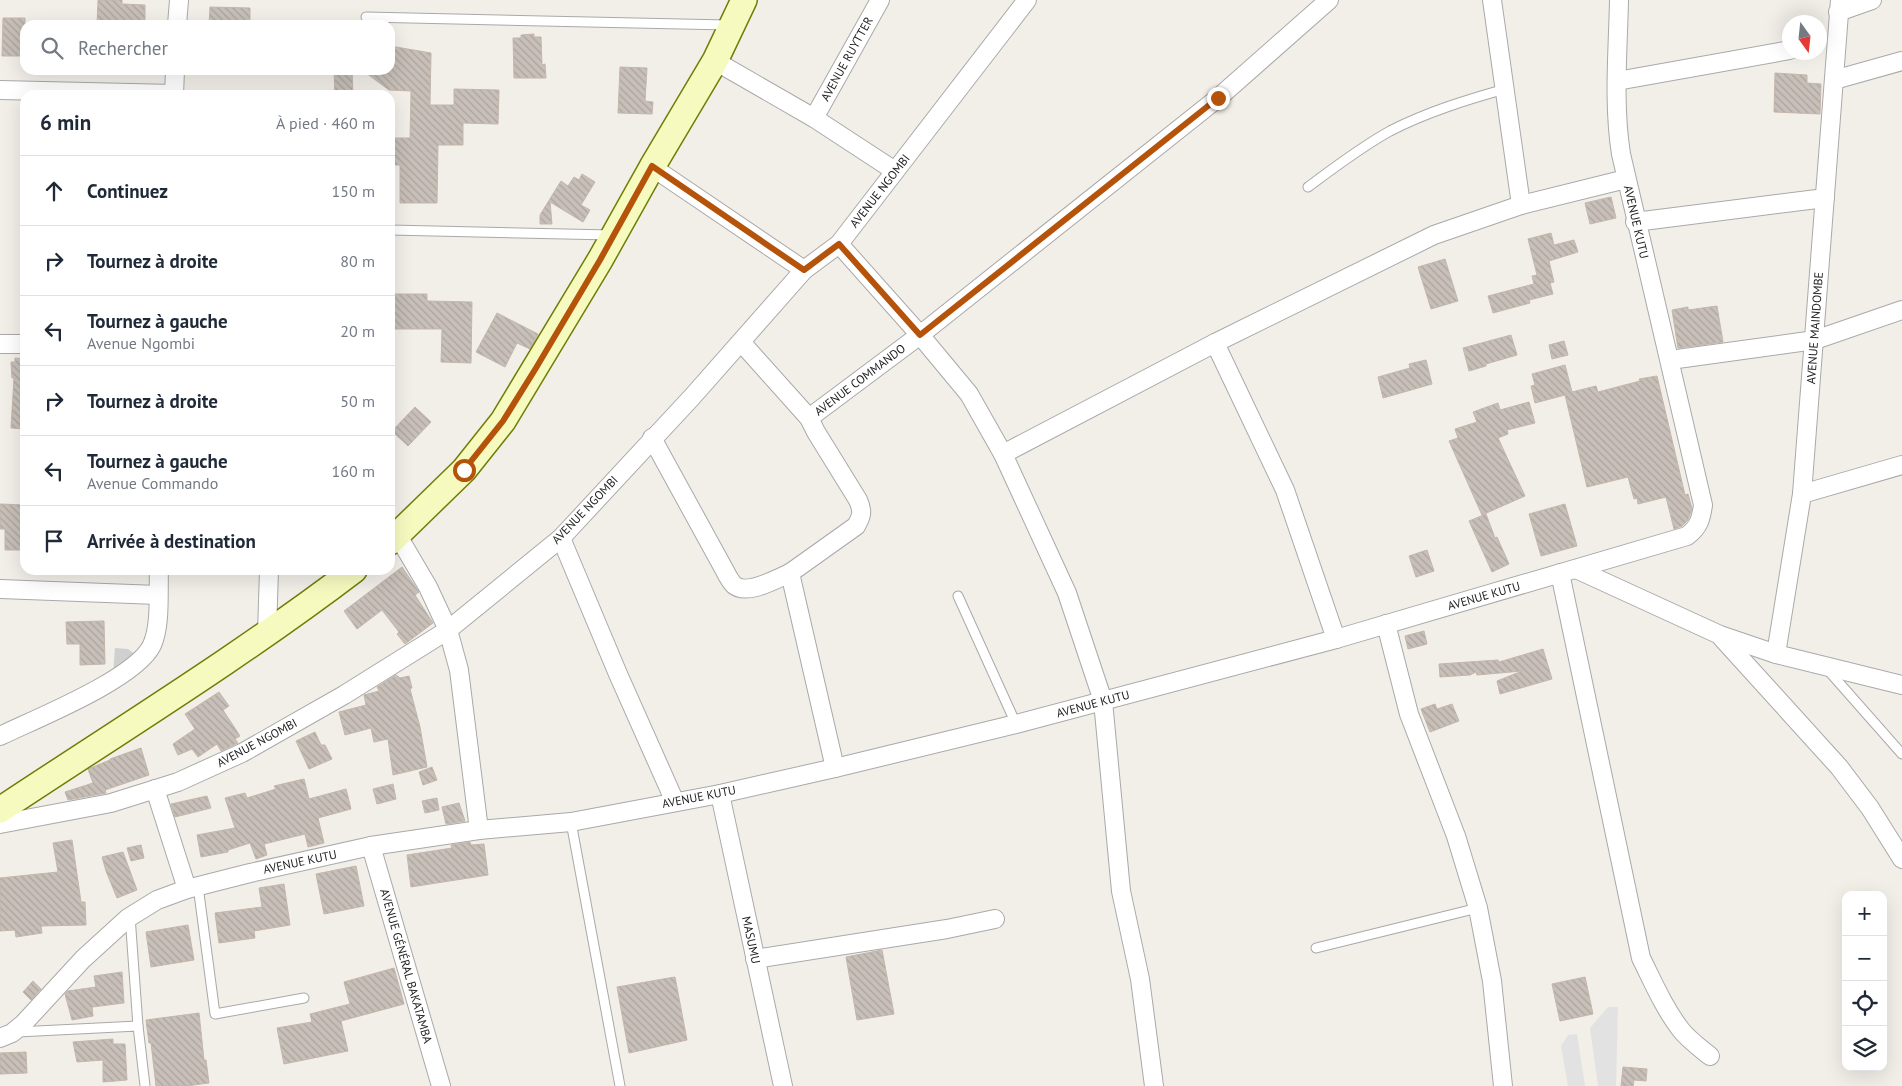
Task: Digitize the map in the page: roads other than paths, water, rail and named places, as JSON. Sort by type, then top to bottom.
[{"type":"main road","points":[[395,538],[464,470],[503,421],[715,61],[744,0]]},
{"type":"main road","points":[[0,810],[267,633],[347,575]]},
{"type":"street","points":[[177,20],[179,0]]},
{"type":"street","name":"AVENUE RUYTTER","points":[[814,118],[880,0]]},
{"type":"street","name":"AVENUE NGOMBI","points":[[0,824],[111,803],[178,782],[242,753],[344,695],[448,630],[561,538],[741,342],[804,270],[839,244],[1027,0]]},
{"type":"street","name":"AVENUE COMMANDO","points":[[809,418],[920,335],[1218,98],[1329,0]]},
{"type":"street","points":[[1492,0],[1521,205]]},
{"type":"street","name":"AVENUE KUTU","points":[[6,1035],[23,1024],[83,959],[130,916],[157,900],[192,887],[372,846],[478,830],[571,822],[720,794],[835,768],[1016,724],[1336,639],[1687,536],[1696,530],[1701,521],[1703,505],[1670,360],[1635,222],[1618,134],[1619,0]]},
{"type":"street","points":[[1839,6],[1872,0]]},
{"type":"street","name":"AVENUE MAINDOMBE","points":[[1776,654],[1802,494],[1834,80],[1828,43],[1839,6]]},
{"type":"street","points":[[1617,81],[1782,51]]},
{"type":"street","points":[[715,61],[814,118],[895,171]]},
{"type":"street","points":[[1834,80],[1902,61]]},
{"type":"street","points":[[174,90],[175,75]]},
{"type":"street","points":[[0,90],[20,90]]},
{"type":"street","points":[[652,166],[804,270]]},
{"type":"street","points":[[1002,454],[1215,343],[1434,235],[1521,205],[1626,179]]},
{"type":"street","points":[[1635,222],[1825,198]]},
{"type":"street","points":[[839,244],[920,335],[968,394],[1002,454],[1067,593],[1103,701],[1122,891],[1140,979],[1154,1086]]},
{"type":"street","points":[[1670,360],[1815,340],[1902,310]]},
{"type":"street","points":[[652,438],[725,571],[734,585],[742,589],[756,587],[790,573],[856,526],[861,517],[862,509],[809,418],[741,342]]},
{"type":"street","points":[[1215,343],[1285,490],[1336,639]]},
{"type":"street","points":[[0,344],[20,344]]},
{"type":"street","points":[[1802,494],[1902,466]]},
{"type":"street","points":[[561,538],[618,674],[675,802]]},
{"type":"street","points":[[395,540],[428,586],[448,630],[459,670],[478,830]]},
{"type":"street","points":[[1568,571],[1720,635],[1776,654],[1902,685]]},
{"type":"street","points":[[1568,571],[1641,958],[1663,1002],[1680,1029],[1691,1041],[1710,1056]]},
{"type":"street","points":[[790,573],[835,768]]},
{"type":"street","points":[[0,736],[104,686],[128,672],[151,646],[157,627],[159,575]]},
{"type":"street","points":[[267,633],[269,575]]},
{"type":"street","points":[[0,589],[158,595]]},
{"type":"street","points":[[1386,624],[1409,714],[1456,836],[1478,908],[1492,981],[1503,1086]]},
{"type":"street","points":[[1720,635],[1838,767],[1870,808],[1902,859]]},
{"type":"street","points":[[155,789],[192,887]]},
{"type":"street","name":"MASUMU","points":[[720,794],[782,1086]]},
{"type":"street","name":"AVENUE GÉNÉRAL BAKATAMBA","points":[[372,846],[441,1086]]},
{"type":"street","points":[[755,960],[947,929],[995,919]]},
{"type":"lane","points":[[366,17],[731,25]]},
{"type":"lane","points":[[1308,187],[1360,149],[1391,131],[1427,114],[1505,89]]},
{"type":"lane","points":[[395,230],[614,235]]},
{"type":"lane","points":[[958,596],[1016,724]]},
{"type":"lane","points":[[1825,667],[1902,754]]},
{"type":"lane","points":[[571,822],[620,1086]]},
{"type":"lane","points":[[192,887],[215,1014],[304,998]]},
{"type":"lane","points":[[1316,948],[1478,908]]},
{"type":"lane","points":[[130,916],[138,1026],[145,1086]]},
{"type":"lane","points":[[6,1035],[138,1026]]}]
